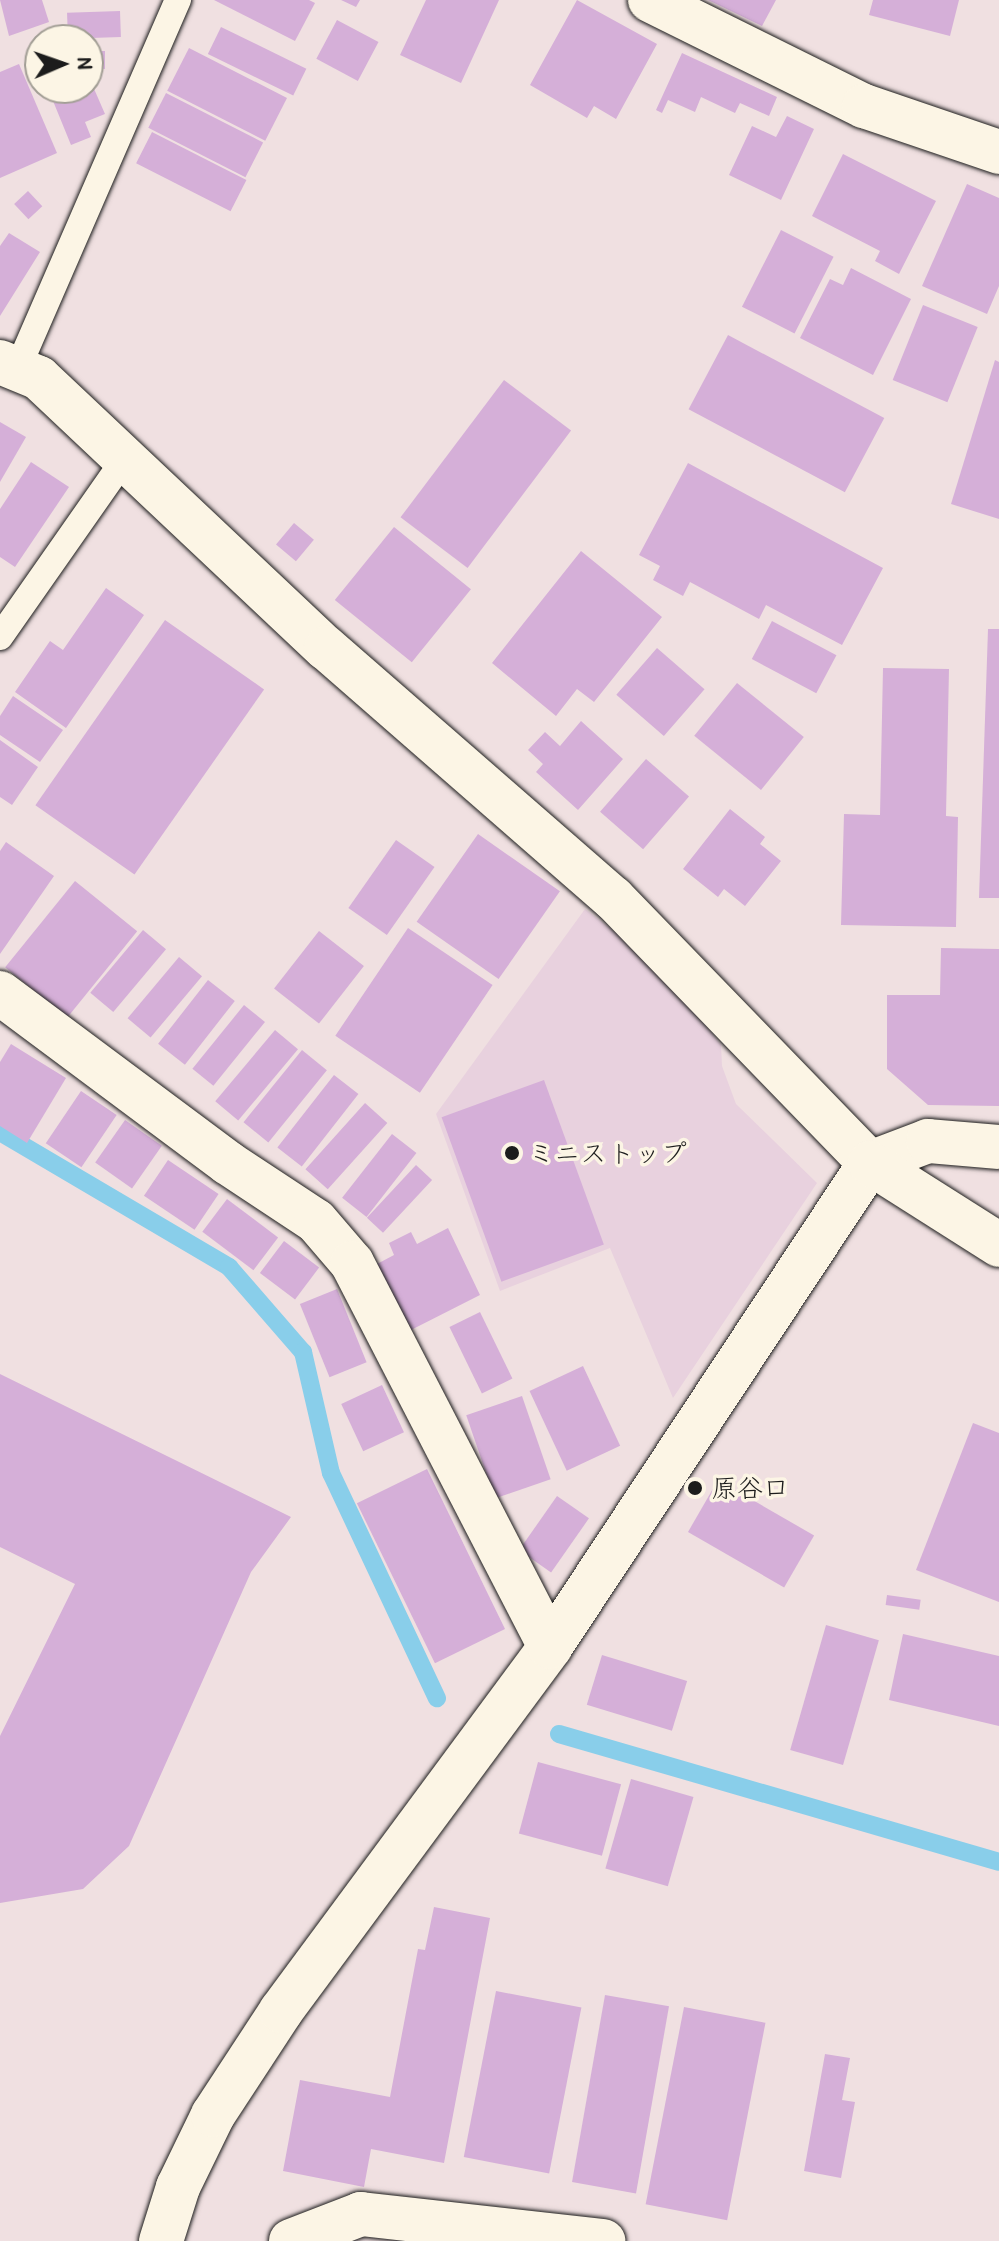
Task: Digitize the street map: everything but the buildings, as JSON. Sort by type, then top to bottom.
[{"type":"street","points":[[650,0],[864,106],[999,152]]},
{"type":"street","points":[[8,366],[39,378],[326,648],[613,898],[870,1163],[999,1245]]},
{"type":"street","points":[[0,993],[325,1231],[352,1263],[550,1647]]},
{"type":"street","points":[[161,2241],[178,2187],[213,2115],[281,2011],[550,1647],[870,1163],[928,1141],[999,1147]]},
{"type":"street","points":[[291,2241],[361,2214],[603,2241]]},
{"type":"lane","points":[[8,366],[178,0]]},
{"type":"lane","points":[[0,637],[124,460]]},
{"type":"shaded area","points":[[585,909],[662,968],[721,1045],[722,1066],[736,1104],[817,1183],[673,1398],[610,1248],[500,1291],[436,1114]]},
{"type":"waterway","points":[[0,1132],[229,1267],[303,1352],[331,1473],[437,1698]]},
{"type":"waterway","points":[[559,1734],[999,1862]]},
{"type":"place","name":"ミニストップ","points":[[512,1153]]},
{"type":"place","name":"原谷口","points":[[695,1488]]}]
